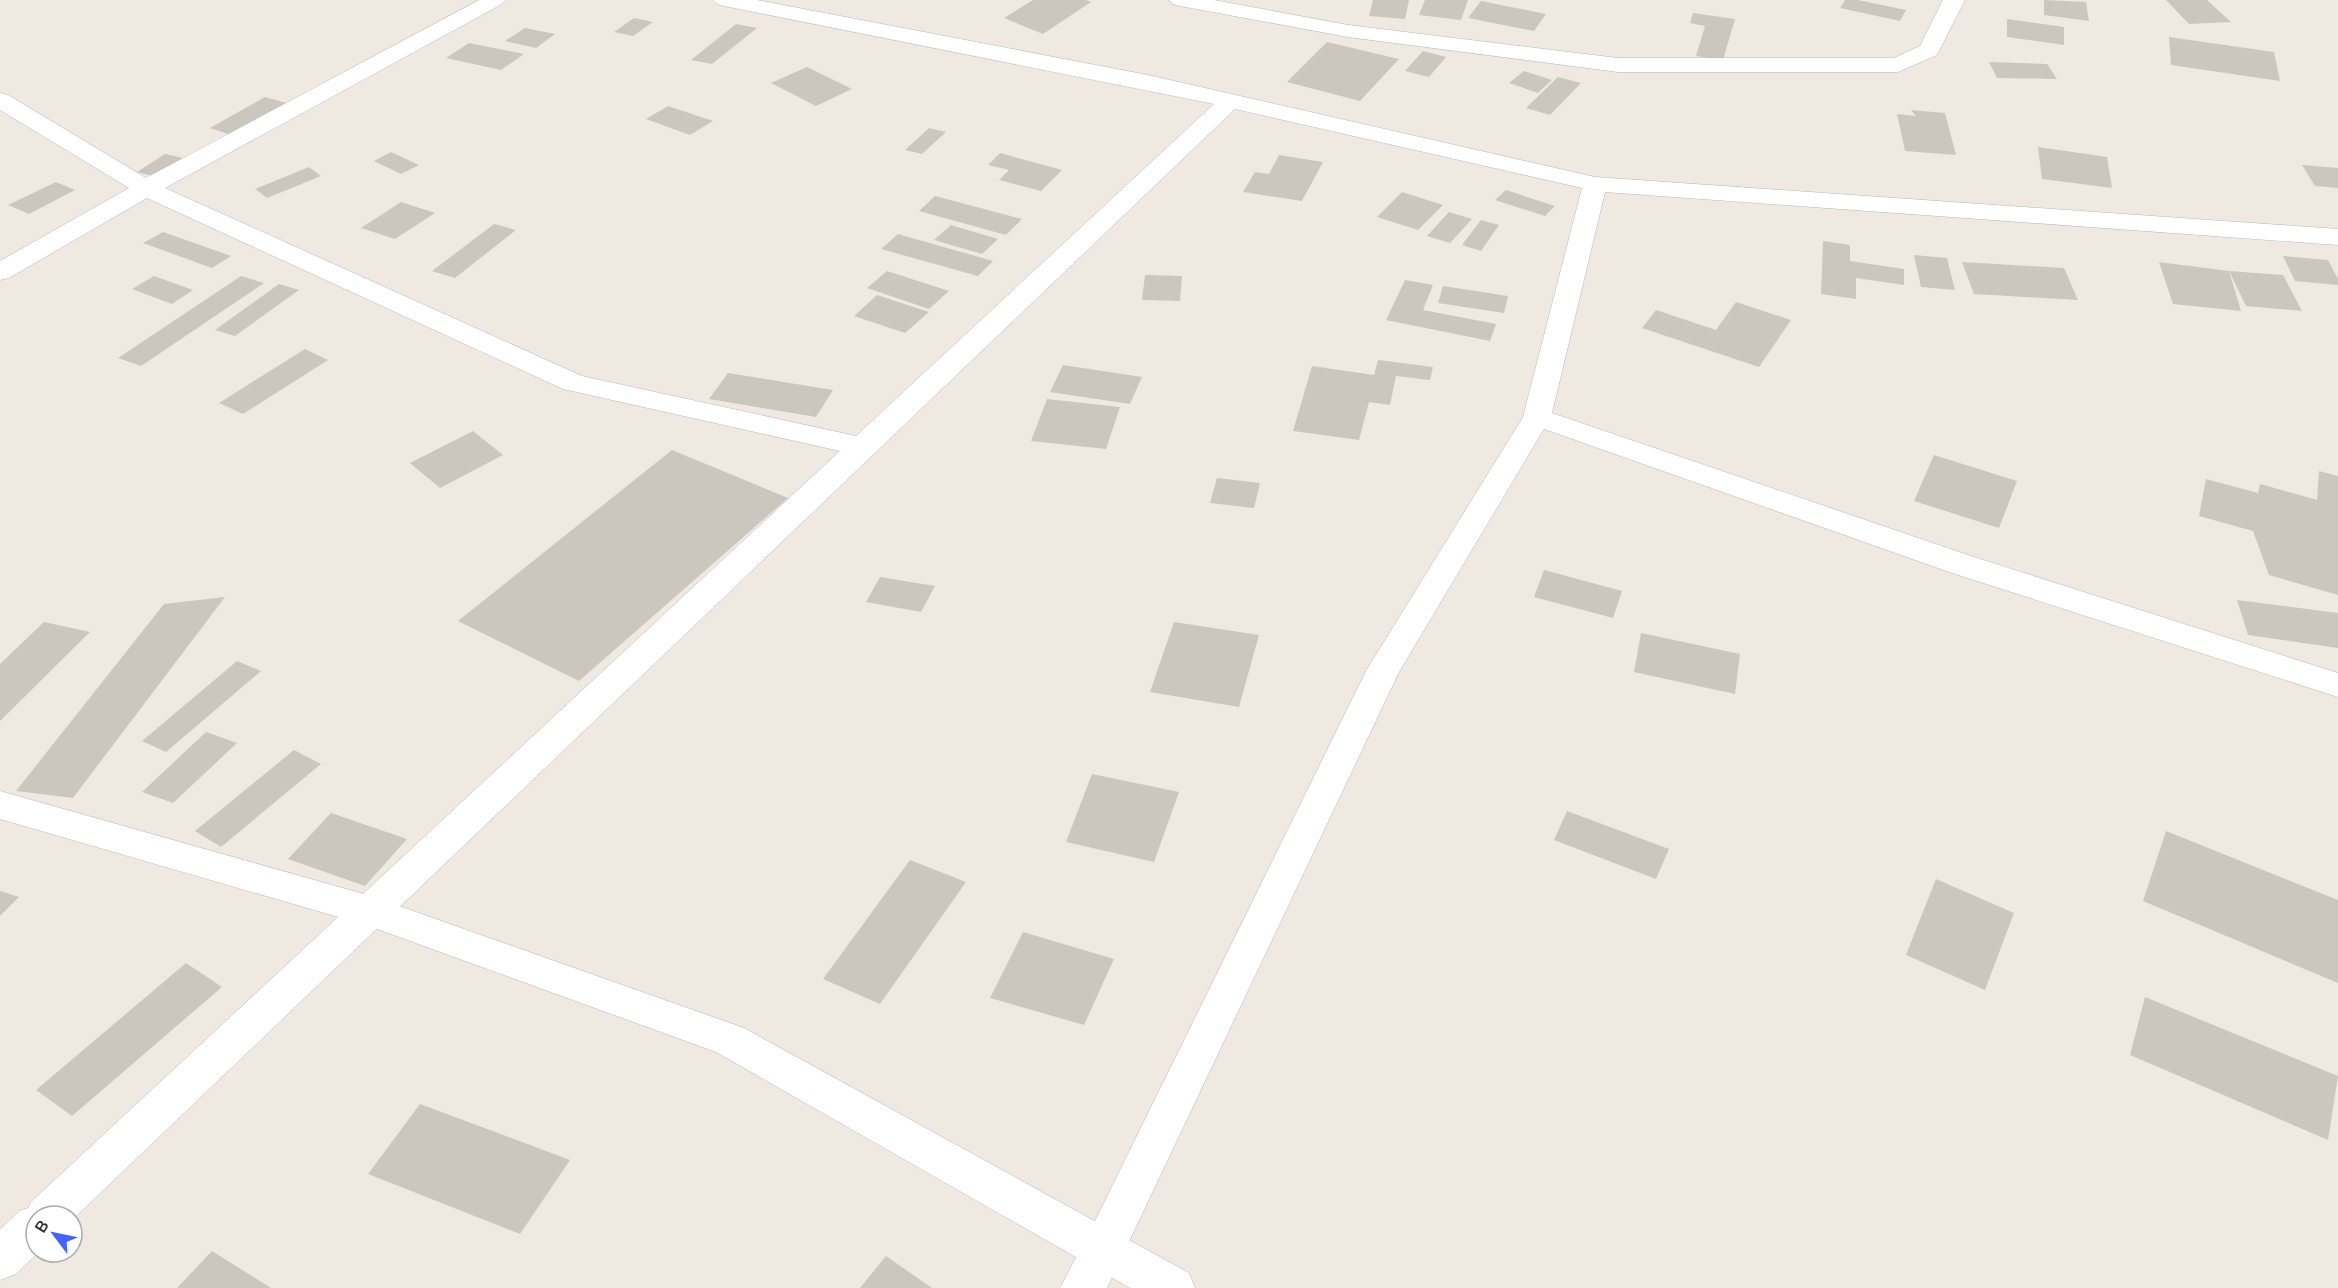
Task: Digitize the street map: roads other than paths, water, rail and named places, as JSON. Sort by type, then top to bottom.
[{"type":"street","points":[[0,272],[146,188],[495,0]]},
{"type":"street","points":[[724,0],[1148,82],[1595,184],[2338,237]]},
{"type":"street","points":[[1180,0],[1348,31],[1618,65],[1898,65],[1929,50],[1954,0]]},
{"type":"street","points":[[0,100],[146,188],[573,383],[864,447]]},
{"type":"street","points":[[59,1204],[1230,101]]},
{"type":"street","points":[[1082,1288],[1105,1248],[1383,671],[1537,417],[1595,184]]},
{"type":"street","points":[[1537,417],[1963,565],[2338,685]]},
{"type":"street","points":[[0,805],[371,911],[730,1040],[1173,1288]]},
{"type":"street","points":[[0,1259],[24,1236]]}]
